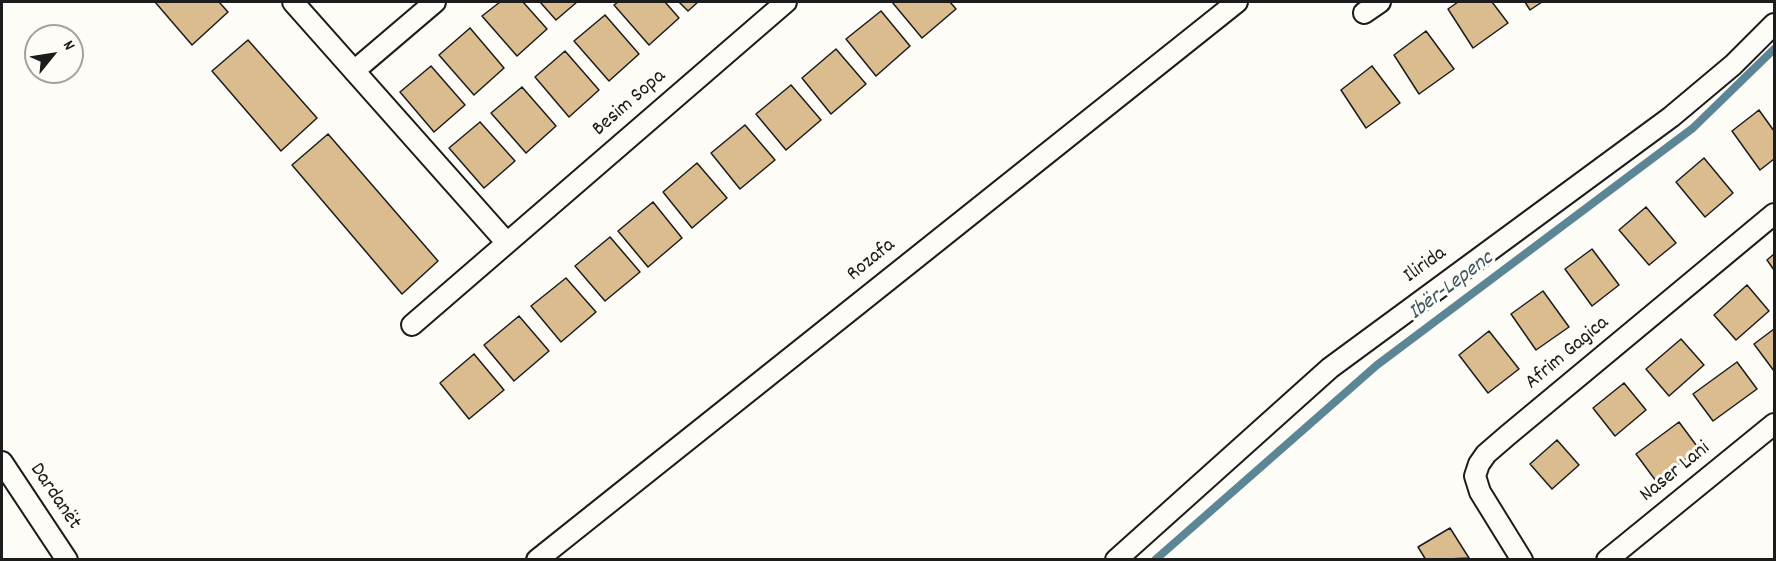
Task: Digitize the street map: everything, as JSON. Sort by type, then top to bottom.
[{"type":"street","points":[[293,2],[507,243]]},
{"type":"street","points":[[354,71],[435,2]]},
{"type":"street","name":"Besim Sopa","points":[[412,325],[786,2]]},
{"type":"street","name":"Rozafa","points":[[537,560],[1237,2]]},
{"type":"street","name":"Ilirida","points":[[1116,560],[1330,368],[1671,117],[1733,65],[1774,24]]},
{"type":"street","name":"Afrim Gagica","points":[[1522,560],[1480,492],[1475,476],[1486,454],[1774,214]]},
{"type":"street","name":"Naser Lani","points":[[1607,560],[1774,424]]},
{"type":"street","name":"Dardanët","points":[[2,462],[67,560]]},
{"type":"building","points":[[155,2],[219,2],[228,12],[192,45]]},
{"type":"building","points":[[500,2],[523,2],[547,29],[517,56],[482,16]]},
{"type":"building","points":[[540,2],[577,2],[556,20]]},
{"type":"building","points":[[618,2],[665,2],[679,18],[649,45],[614,5]]},
{"type":"building","points":[[679,2],[698,2],[688,11]]},
{"type":"building","points":[[892,2],[950,2],[956,9],[922,38]]},
{"type":"building","points":[[1458,2],[1492,2],[1508,23],[1473,48],[1448,9]]},
{"type":"building","points":[[1525,2],[1542,2],[1530,10]]},
{"type":"building","points":[[881,11],[910,46],[876,76],[846,39]]},
{"type":"building","points":[[605,15],[639,54],[609,81],[574,41]]},
{"type":"building","points":[[470,28],[504,68],[474,95],[439,55]]},
{"type":"building","points":[[1426,31],[1454,69],[1419,94],[1394,55]]},
{"type":"building","points":[[248,40],[317,118],[281,151],[212,71]]},
{"type":"building","points":[[836,49],[866,84],[831,114],[802,78]]},
{"type":"building","points":[[565,51],[599,90],[569,117],[535,77]]},
{"type":"building","points":[[431,66],[465,105],[434,132],[400,92]]},
{"type":"building","points":[[1372,66],[1400,103],[1366,128],[1341,90]]},
{"type":"building","points":[[791,85],[821,120],[786,150],[756,114]]},
{"type":"building","points":[[522,87],[556,126],[526,153],[491,113]]},
{"type":"building","points":[[1759,110],[1774,131],[1774,159],[1760,170],[1732,131]]},
{"type":"building","points":[[480,122],[515,161],[484,188],[449,148]]},
{"type":"building","points":[[745,125],[775,160],[740,189],[711,153]]},
{"type":"building","points":[[328,134],[438,261],[402,294],[292,165]]},
{"type":"building","points":[[1704,158],[1733,193],[1705,217],[1676,182]]},
{"type":"building","points":[[697,163],[727,198],[692,228],[663,192]]},
{"type":"building","points":[[653,202],[682,238],[648,267],[618,231]]},
{"type":"building","points":[[1646,207],[1676,243],[1649,265],[1619,230]]},
{"type":"building","points":[[610,237],[640,272],[605,301],[575,266]]},
{"type":"building","points":[[1592,249],[1619,285],[1592,306],[1565,269]]},
{"type":"building","points":[[1774,254],[1774,270],[1767,260]]},
{"type":"building","points":[[566,278],[596,312],[561,342],[531,306]]},
{"type":"building","points":[[1747,285],[1769,311],[1736,340],[1714,315]]},
{"type":"building","points":[[1543,291],[1569,327],[1536,350],[1511,314]]},
{"type":"building","points":[[519,316],[549,351],[514,381],[484,345]]},
{"type":"building","points":[[1774,329],[1774,371],[1754,344]]},
{"type":"building","points":[[1489,331],[1519,369],[1488,393],[1459,355]]},
{"type":"building","points":[[1681,339],[1704,365],[1669,396],[1646,369]]},
{"type":"building","points":[[474,354],[504,390],[469,419],[440,383]]},
{"type":"building","points":[[1737,362],[1757,389],[1713,421],[1693,394]]},
{"type":"building","points":[[1624,383],[1646,410],[1615,436],[1593,408]]},
{"type":"building","points":[[1679,422],[1699,449],[1656,481],[1636,454]]},
{"type":"building","points":[[1557,440],[1579,465],[1552,489],[1530,464]]},
{"type":"building","points":[[1450,528],[1469,558],[1426,560],[1418,547]]},
{"type":"waterway","name":"Ibër-Lepenc","points":[[1155,560],[1377,365],[1693,128],[1774,49]]}]
